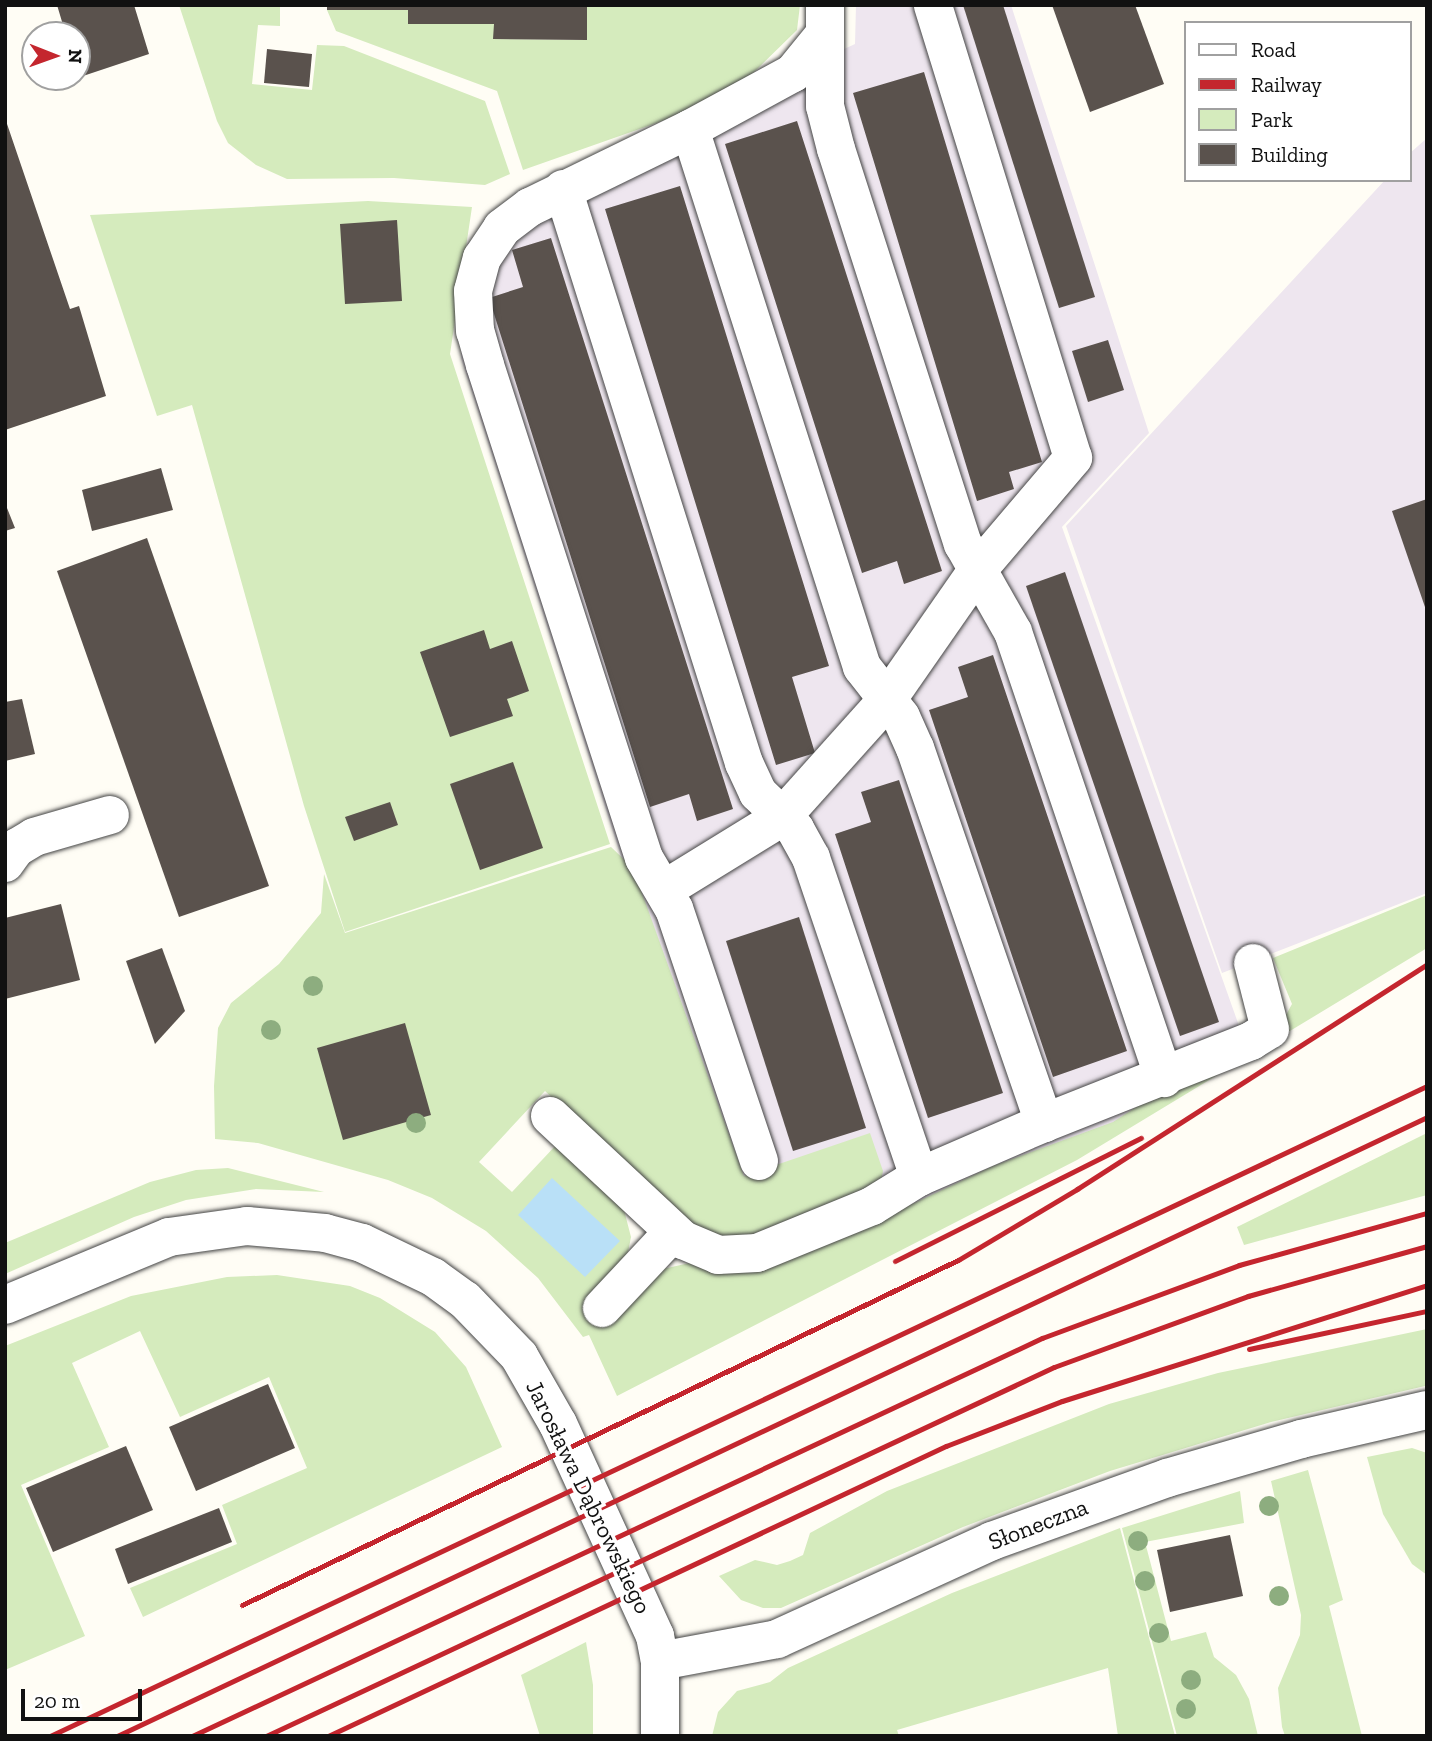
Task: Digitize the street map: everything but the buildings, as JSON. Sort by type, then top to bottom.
[{"type":"street","points":[[665,889],[782,817],[887,700],[976,572],[1073,458],[933,5]]},
{"type":"street","points":[[825,20],[825,106],[836,149],[963,544],[976,572],[1013,632],[1164,1077]]},
{"type":"street","points":[[759,1161],[665,889],[644,858],[475,331],[473,291],[482,258],[502,228],[564,189],[690,129],[793,73],[825,20]]},
{"type":"street","points":[[690,129],[862,667],[901,717],[915,748],[1044,1123]]},
{"type":"street","points":[[564,189],[744,763],[758,793],[782,817],[811,858],[919,1177]]},
{"type":"street","points":[[5,863],[16,848],[34,837],[110,816]]},
{"type":"street","points":[[550,1116],[673,1231],[694,1247],[718,1255],[757,1253],[872,1206],[919,1177],[1044,1123],[1164,1077],[1270,1029],[1253,963]]},
{"type":"street","name":"Jarosława Dąbrowskiego","points":[[5,1305],[132,1250],[208,1229],[247,1226],[325,1233],[398,1258],[465,1300],[519,1356],[540,1389],[646,1612],[660,1661],[660,1736]]},
{"type":"street","points":[[602,1308],[673,1231]]},
{"type":"street","name":"Słoneczna","points":[[660,1661],[777,1639],[992,1541],[1167,1478],[1301,1439],[1427,1410]]},
{"type":"shaded area","points":[[856,5],[1011,5],[1149,433],[1062,527],[1249,1054],[765,1305],[461,358],[463,290],[561,181],[855,44]]},
{"type":"shaded area","points":[[1427,138],[1427,893],[1222,973],[1066,526],[1383,182],[1411,182],[1411,152]]},
{"type":"green space","points":[[179,5],[280,5],[280,26],[258,25],[252,84],[312,90],[317,45],[344,46],[485,101],[510,174],[485,185],[394,178],[287,179],[256,165],[228,143],[217,121]]},
{"type":"green space","points":[[587,5],[800,5],[797,30],[745,81],[668,119],[523,170],[497,91],[336,31],[327,10],[408,10],[408,24],[494,24],[494,39],[586,40]]},
{"type":"green space","points":[[368,201],[472,207],[450,354],[610,844],[345,932],[304,806],[192,405],[157,416],[90,215]]},
{"type":"green space","points":[[611,847],[633,868],[744,1176],[870,1133],[883,1171],[880,1185],[765,1235],[726,1240],[684,1221],[545,1091],[479,1162],[512,1192],[557,1144],[624,1210],[631,1237],[627,1257],[582,1307],[604,1328],[663,1269],[878,1220],[993,1166],[1113,1122],[1190,1072],[1275,1035],[1292,1004],[1273,958],[1427,895],[1427,948],[1077,1160],[617,1396],[589,1335],[583,1337],[538,1278],[486,1231],[432,1198],[388,1180],[258,1143],[215,1139],[214,1086],[218,1028],[231,1003],[279,964],[321,913],[324,874],[345,933]]},
{"type":"green space","points":[[1427,1133],[1427,1195],[1244,1245],[1237,1227]]},
{"type":"green space","points":[[228,1168],[324,1192],[256,1189],[186,1200],[134,1217],[5,1274],[5,1243],[150,1182],[196,1170]]},
{"type":"green space","points":[[277,1275],[350,1286],[380,1298],[435,1332],[466,1367],[502,1447],[143,1617],[130,1588],[237,1544],[222,1505],[307,1468],[269,1377],[180,1417],[140,1331],[72,1363],[109,1447],[21,1485],[85,1636],[5,1670],[5,1346],[131,1296],[227,1277]]},
{"type":"green space","points":[[1427,1329],[1425,1386],[1271,1422],[1110,1471],[963,1527],[781,1608],[763,1608],[741,1600],[719,1576],[755,1560],[777,1565],[790,1561],[803,1555],[810,1533],[887,1491],[1109,1404],[1218,1373]]},
{"type":"green space","points":[[1412,1448],[1427,1453],[1427,1575],[1412,1564],[1383,1514],[1367,1457]]},
{"type":"green space","points":[[1308,1470],[1343,1600],[1329,1606],[1362,1736],[1285,1736],[1282,1727],[1278,1688],[1300,1635],[1301,1615],[1271,1481]]},
{"type":"green space","points":[[1240,1491],[1244,1523],[1145,1542],[1171,1641],[1206,1632],[1214,1657],[1236,1675],[1249,1699],[1258,1736],[1177,1736],[1122,1528]]},
{"type":"green space","points":[[1120,1528],[1175,1736],[1118,1736],[1108,1668],[897,1730],[899,1736],[712,1736],[718,1712],[737,1691],[770,1682],[788,1668],[952,1593]]},
{"type":"green space","points":[[586,1642],[593,1685],[593,1736],[540,1736],[521,1675]]},
{"type":"water","points":[[552,1178],[620,1241],[585,1277],[518,1215]]},
{"type":"railway","points":[[242,1605],[958,1260],[1077,1189],[1427,964]]},
{"type":"railway","points":[[50,1736],[1427,1086]]},
{"type":"railway","points":[[117,1736],[1427,1117]]},
{"type":"railway","points":[[895,1261],[1141,1138]]},
{"type":"railway","points":[[192,1736],[1042,1338],[1239,1265],[1427,1213]]},
{"type":"railway","points":[[266,1736],[1054,1367],[1248,1296],[1427,1246]]},
{"type":"railway","points":[[328,1736],[946,1446],[1062,1401],[1427,1285]]},
{"type":"railway","points":[[1249,1349],[1427,1311]]}]
